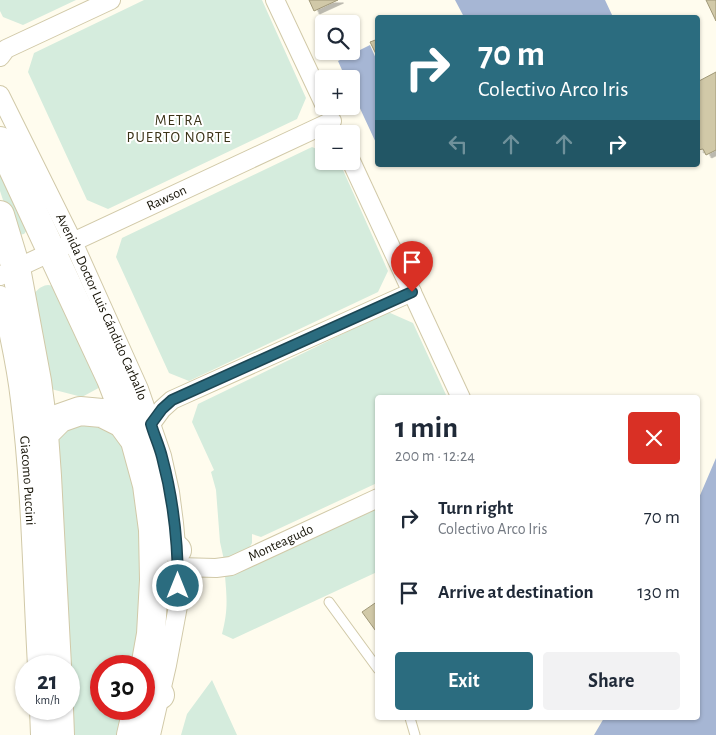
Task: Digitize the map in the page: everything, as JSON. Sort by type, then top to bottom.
[{"type":"main road","name":"Avenida Doctor Luis Cándido Carballo","points":[[0,141],[62,247],[111,379],[143,432],[153,530],[154,580],[151,634],[147,655]]},
{"type":"main road","points":[[0,215],[29,390],[44,434],[56,655]]},
{"type":"main road","points":[[44,434],[60,418],[80,411],[102,413],[143,432]]},
{"type":"main road","points":[[153,530],[177,558]]},
{"type":"main road","points":[[131,735],[134,720]]},
{"type":"street","points":[[0,57],[6,49],[111,0]]},
{"type":"street","points":[[275,0],[329,116]]},
{"type":"street","name":"Avenida Doctor Luis Cándido Carballo","points":[[0,95],[62,217],[62,247]]},
{"type":"street","name":"Rawson","points":[[8,272],[329,116]]},
{"type":"street","points":[[354,170],[460,395]]},
{"type":"street","points":[[143,432],[172,400],[412,292]]},
{"type":"street","name":"Giacomo Puccini","points":[[0,295],[8,330],[29,390],[28,495],[36,655]]},
{"type":"street","name":"Avenida Doctor Luis Cándido Carballo","points":[[143,432],[162,456],[170,492],[177,558],[178,606],[155,687]]},
{"type":"street","name":"Monteagudo","points":[[177,558],[216,568],[231,566],[375,499]]},
{"type":"street","name":"Avenida Doctor Luis Cándido Carballo","points":[[150,735],[151,720]]},
{"type":"lane","points":[[329,602],[375,665]]},
{"type":"lane","points":[[411,720],[415,735]]},
{"type":"green space","points":[[0,0],[76,0],[23,25],[3,17],[0,11]]},
{"type":"green space","points":[[144,0],[262,0],[306,98],[297,119],[108,209],[87,200],[28,72],[34,53]]},
{"type":"green space","points":[[312,147],[315,148],[315,170],[343,170],[388,271],[378,292],[189,381],[169,373],[116,257],[122,238]]},
{"type":"green space","points":[[0,158],[28,229],[24,234],[18,235],[13,230],[0,191]]},
{"type":"green space","points":[[48,285],[55,286],[104,385],[82,397],[51,389],[30,300],[38,290]]},
{"type":"green space","points":[[388,312],[413,323],[446,395],[375,395],[375,484],[261,537],[252,534],[252,543],[249,548],[224,560],[220,542],[216,490],[211,472],[214,470],[192,422],[198,404]]},
{"type":"green space","points":[[102,423],[123,443],[142,495],[139,655],[90,655],[90,720],[127,720],[122,735],[72,735],[70,720],[80,720],[80,655],[68,655],[55,432],[61,425]]},
{"type":"green space","points":[[375,506],[375,573],[233,639],[222,634],[226,605],[225,576]]},
{"type":"green space","points":[[212,680],[237,735],[181,735],[187,714]]},
{"type":"water","points":[[455,0],[605,0],[612,15],[463,15]]},
{"type":"water","points":[[370,45],[375,56],[375,141],[360,108],[360,70],[342,70],[338,61],[360,60],[360,50]]},
{"type":"water","points":[[716,458],[716,735],[594,735],[603,720],[700,720],[700,495]]},
{"type":"building","points":[[309,0],[338,0],[314,11]]},
{"type":"building","points":[[706,0],[716,0],[716,21]]},
{"type":"building","points":[[375,40],[375,52],[370,42]]},
{"type":"building","points":[[716,72],[716,150],[706,155],[703,149],[700,150],[700,80]]},
{"type":"building","points":[[375,603],[375,630],[362,612]]},
{"type":"district","name":"METRA PUERTO NORTE","points":[[179,128]]},
{"type":"route","points":[[178,586],[178,567],[170,492],[162,456],[151,424],[162,409],[172,400],[412,292]]}]
